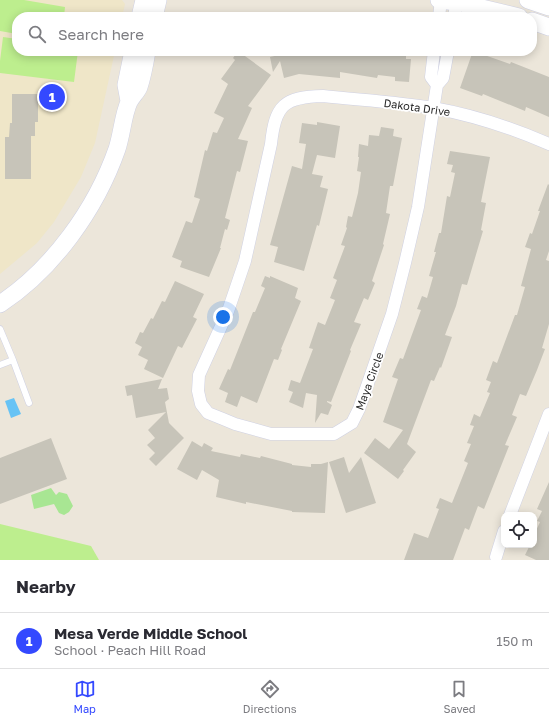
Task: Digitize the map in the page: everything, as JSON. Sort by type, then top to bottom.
[{"type":"street","points":[[141,12],[144,0]]},
{"type":"street","points":[[155,12],[158,0]]},
{"type":"street","points":[[528,0],[549,7]]},
{"type":"street","points":[[442,12],[448,3],[494,12]]},
{"type":"street","points":[[537,23],[549,27]]},
{"type":"street","points":[[129,101],[126,84],[132,56]]},
{"type":"street","points":[[0,304],[18,292],[43,269],[61,248],[79,223],[96,195],[108,172],[117,149],[129,101],[139,88],[146,56]]},
{"type":"street","name":"Maya Circle","points":[[433,56],[431,77],[437,85]]},
{"type":"street","name":"Maya Circle","points":[[284,107],[275,118],[271,144],[245,261],[228,312],[199,375],[198,391],[201,404],[208,413],[235,424],[271,434],[334,434],[352,423],[359,410],[390,322],[406,263],[418,207],[437,85],[443,78],[447,56]]},
{"type":"street","name":"Dakota Drive","points":[[284,107],[288,102],[296,98],[323,96],[434,108],[502,125],[549,144]]},
{"type":"street","points":[[511,512],[549,414]]},
{"type":"street","points":[[496,557],[501,541]]},
{"type":"lane","points":[[0,329],[29,402]]},
{"type":"lane","points":[[0,365],[13,360]]},
{"type":"shaded area","points":[[0,0],[122,0],[125,4],[123,12],[12,12],[12,56],[114,56],[95,143],[81,177],[54,222],[37,243],[0,274]]},
{"type":"green space","points":[[0,0],[24,0],[65,7],[64,12],[12,12],[12,33],[0,31]]},
{"type":"green space","points":[[3,37],[12,38],[12,56],[77,56],[74,82],[0,73]]},
{"type":"green space","points":[[51,488],[56,495],[59,492],[67,494],[73,506],[69,512],[64,515],[59,513],[54,504],[34,509],[31,495]]},
{"type":"green space","points":[[0,524],[91,546],[99,560],[0,560]]},
{"type":"water","points":[[14,398],[21,414],[11,418],[5,401]]},
{"type":"building","points":[[234,56],[245,56],[271,75],[248,106],[252,108],[238,139],[248,141],[240,172],[237,171],[225,218],[230,220],[227,230],[225,229],[221,248],[209,277],[180,267],[182,261],[172,257],[186,221],[192,223],[200,199],[194,197],[205,150],[207,151],[213,132],[217,133],[224,118],[214,113],[228,84],[221,79],[235,60],[233,58]]},
{"type":"building","points":[[406,56],[406,59],[411,59],[409,82],[395,81],[395,77],[378,75],[377,78],[340,72],[340,78],[299,74],[284,78],[280,61],[273,72],[270,57]]},
{"type":"building","points":[[471,56],[487,56],[510,64],[511,62],[549,77],[549,117],[526,107],[525,111],[483,94],[482,96],[460,88]]},
{"type":"building","points":[[12,94],[38,94],[38,122],[35,122],[35,136],[31,136],[31,179],[5,179],[5,137],[9,137],[10,123],[12,123]]},
{"type":"building","points":[[317,122],[340,126],[335,158],[317,155],[312,174],[323,176],[320,187],[328,189],[319,226],[317,225],[304,271],[274,262],[278,247],[270,245],[292,166],[302,169],[306,144],[299,143],[302,123],[317,125]]},
{"type":"building","points":[[381,127],[394,129],[393,136],[402,138],[393,186],[390,186],[386,213],[390,214],[384,245],[372,281],[375,283],[368,300],[364,298],[354,322],[361,324],[331,402],[327,401],[332,405],[328,415],[321,413],[315,423],[317,395],[306,393],[303,408],[289,402],[293,392],[288,390],[291,380],[300,383],[313,349],[309,348],[318,322],[325,325],[335,300],[330,298],[337,280],[333,278],[345,246],[341,245],[347,228],[348,216],[352,217],[358,193],[361,172],[357,171],[359,144],[368,146],[369,135],[379,136]]},
{"type":"building","points":[[450,151],[490,157],[481,202],[486,203],[481,230],[483,231],[467,285],[462,284],[456,306],[445,335],[452,337],[441,368],[440,367],[434,381],[431,380],[407,444],[416,452],[398,479],[364,453],[375,438],[389,449],[403,430],[383,422],[398,379],[392,377],[400,358],[403,359],[421,310],[417,309],[422,296],[427,298],[433,277],[429,276],[436,252],[434,252],[439,233],[441,233],[447,196],[450,197],[455,173],[451,172],[453,165],[447,164]]},
{"type":"building","points":[[548,184],[549,251],[546,260],[549,261],[549,324],[542,348],[545,349],[537,370],[526,396],[520,394],[512,415],[517,417],[505,445],[509,446],[484,509],[478,506],[469,530],[465,528],[453,560],[404,560],[414,533],[428,538],[439,509],[436,508],[440,498],[452,503],[468,463],[464,461],[471,444],[467,443],[474,426],[470,425],[474,414],[480,417],[490,393],[487,392],[491,382],[486,380],[493,361],[497,363],[515,315],[517,315],[525,287],[521,286],[531,249],[525,247],[530,233],[532,234],[540,211],[538,211]]},
{"type":"building","points":[[265,276],[270,278],[270,276],[298,288],[295,298],[301,301],[281,349],[282,350],[278,360],[274,359],[257,403],[241,396],[237,407],[225,402],[228,393],[219,389],[228,369],[230,370],[253,312],[255,312],[265,288],[261,286]]},
{"type":"building","points":[[175,281],[204,294],[193,317],[197,319],[182,348],[178,346],[163,378],[144,369],[148,360],[138,355],[142,347],[135,343],[140,332],[143,333],[151,318],[153,319],[162,301],[165,302]]},
{"type":"building","points":[[162,379],[158,389],[167,388],[169,399],[165,402],[169,423],[184,438],[156,466],[149,459],[155,453],[147,445],[155,438],[148,430],[166,412],[136,418],[132,395],[127,396],[125,386]]},
{"type":"building","points":[[51,438],[67,479],[0,504],[0,458]]},
{"type":"building","points":[[192,441],[202,447],[204,443],[213,448],[211,451],[240,457],[241,454],[260,458],[261,456],[292,465],[311,467],[311,464],[328,462],[325,513],[292,512],[216,497],[219,480],[202,470],[197,480],[177,469]]},
{"type":"building","points":[[344,457],[349,473],[361,457],[376,503],[346,513],[329,462]]},
{"type":"building","points":[[549,482],[549,560],[536,560],[525,555],[528,548],[537,548],[537,528],[540,522],[537,521],[542,511],[537,509]]},
{"type":"place","name":"Mesa Verde Middle School","points":[[52,97]]}]
